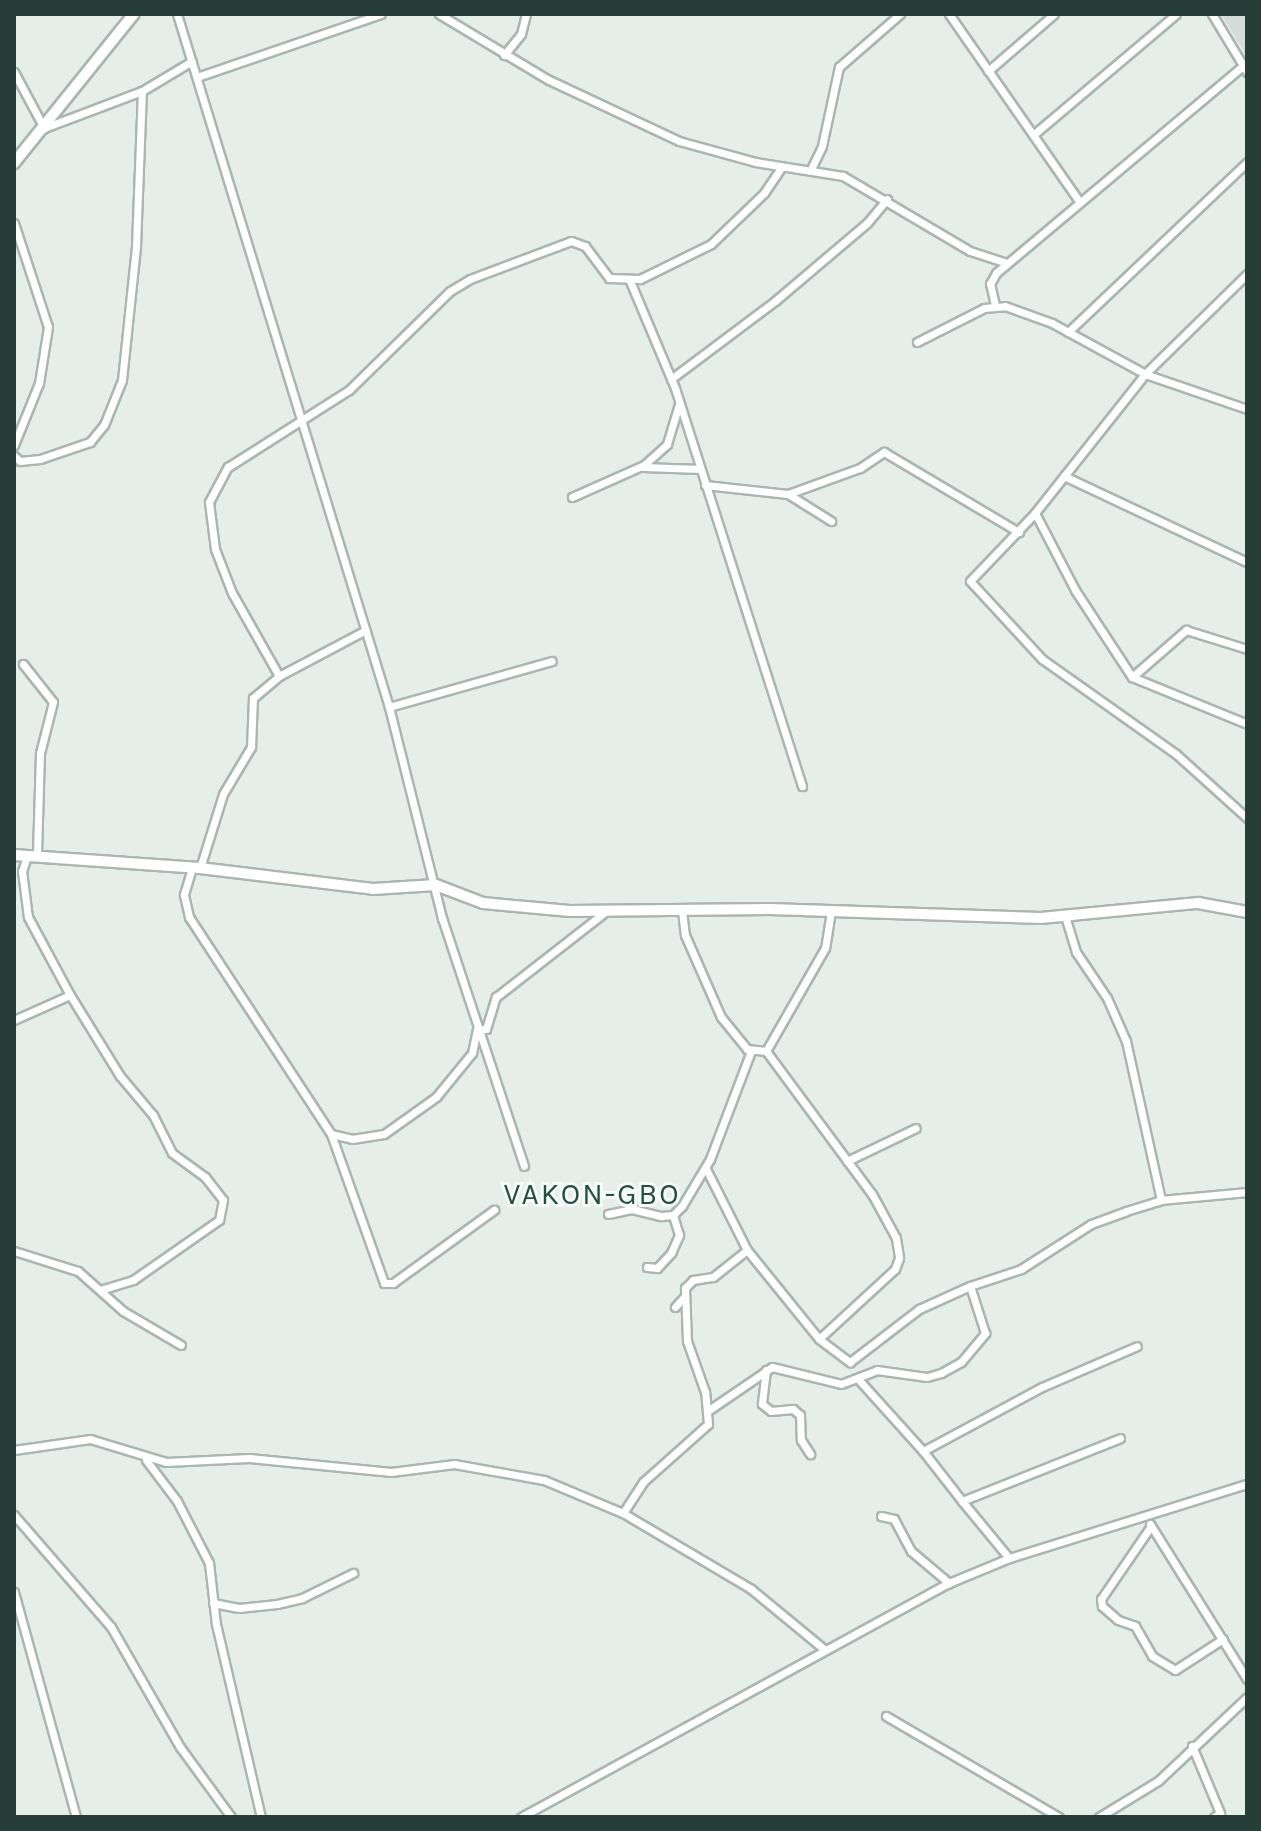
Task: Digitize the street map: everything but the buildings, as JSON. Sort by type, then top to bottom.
[{"type":"main road","points":[[14,163],[134,14]]},
{"type":"main road","points":[[14,855],[196,868],[373,889],[436,885],[483,903],[605,912],[831,911],[1065,916],[1198,903],[1247,912]]},
{"type":"street","points":[[177,14],[271,310],[300,419],[389,707],[477,1030],[524,1166]]},
{"type":"street","points":[[197,77],[360,18],[381,14]]},
{"type":"street","points":[[439,14],[504,55],[679,141],[851,179],[970,251],[1006,263]]},
{"type":"street","points":[[504,55],[521,34],[526,14]]},
{"type":"street","points":[[811,169],[822,146],[839,67],[900,14]]},
{"type":"street","points":[[949,14],[1079,201]]},
{"type":"street","points":[[988,71],[1054,14]]},
{"type":"street","points":[[1033,135],[1176,14]]},
{"type":"street","points":[[995,305],[990,284],[1006,263],[1245,69],[1212,14]]},
{"type":"street","points":[[14,72],[44,128],[142,91],[192,61]]},
{"type":"street","points":[[14,456],[20,461],[40,459],[90,442],[114,403],[127,353],[142,91]]},
{"type":"street","points":[[1068,332],[1247,162]]},
{"type":"street","points":[[279,676],[229,585],[215,549],[209,502],[228,467],[349,390],[439,302],[470,279],[571,241],[585,246],[609,278],[630,281],[661,271],[711,244],[764,193],[782,166]]},
{"type":"street","points":[[671,379],[795,284],[887,199]]},
{"type":"street","points":[[14,223],[48,327],[39,383],[14,445]]},
{"type":"street","points":[[1247,274],[1145,374],[1019,532],[970,581],[1042,659],[1176,754],[1247,818]]},
{"type":"street","points":[[630,281],[679,402],[802,786]]},
{"type":"street","points":[[917,342],[995,305],[1033,315],[1145,374],[1247,409]]},
{"type":"street","points":[[572,497],[639,468],[667,444],[679,402]]},
{"type":"street","points":[[788,494],[860,468],[884,452],[1019,532]]},
{"type":"street","points":[[639,468],[700,469]]},
{"type":"street","points":[[1064,476],[1247,562]]},
{"type":"street","points":[[705,485],[788,494],[831,521]]},
{"type":"street","points":[[1035,513],[1075,590],[1132,677],[1247,724]]},
{"type":"street","points":[[366,630],[279,676],[253,698],[251,747],[223,794],[184,895],[189,917],[331,1134],[384,1283],[393,1283],[494,1210]]},
{"type":"street","points":[[1132,677],[1186,630],[1247,649]]},
{"type":"street","points":[[389,707],[552,661]]},
{"type":"street","points":[[14,881],[32,856],[40,753],[53,702],[23,664]]},
{"type":"street","points":[[22,871],[28,917],[70,995],[120,1076],[153,1115],[172,1153],[216,1188],[225,1209],[219,1220],[133,1280],[101,1290]]},
{"type":"street","points":[[682,911],[685,935],[721,1017],[736,1040],[751,1051],[766,1051]]},
{"type":"street","points":[[766,1051],[825,948],[831,911]]},
{"type":"street","points":[[477,1030],[486,1029],[496,997],[605,912]]},
{"type":"street","points":[[1065,916],[1076,952],[1107,998],[1126,1041],[1161,1200]]},
{"type":"street","points":[[14,1020],[70,995]]},
{"type":"street","points":[[331,1134],[352,1139],[384,1134],[436,1097],[472,1053],[477,1030]]},
{"type":"street","points":[[673,1215],[706,1169],[751,1051]]},
{"type":"street","points":[[766,1051],[847,1161],[896,1238],[899,1258],[895,1269],[819,1339]]},
{"type":"street","points":[[847,1161],[916,1128]]},
{"type":"street","points":[[706,1169],[747,1250],[819,1339],[850,1362],[919,1309],[970,1286],[1021,1269],[1091,1224],[1161,1200],[1247,1192]]},
{"type":"street","points":[[608,1214],[632,1209],[673,1215]]},
{"type":"street","points":[[647,1267],[657,1268],[671,1253],[679,1235],[673,1215]]},
{"type":"street","points":[[623,1513],[643,1482],[708,1424],[709,1410],[687,1341],[685,1296],[688,1284],[713,1277],[747,1250]]},
{"type":"street","points":[[14,1251],[78,1271],[123,1311],[181,1345]]},
{"type":"street","points":[[709,1410],[766,1370],[780,1367],[824,1382],[859,1380],[877,1370],[927,1377],[961,1362],[985,1333],[970,1286]]},
{"type":"street","points":[[675,1307],[685,1296]]},
{"type":"street","points":[[923,1451],[1042,1387],[1137,1346]]},
{"type":"street","points":[[766,1370],[762,1404],[771,1411],[793,1409],[800,1415],[801,1440],[810,1454]]},
{"type":"street","points":[[859,1380],[923,1451],[1009,1558]]},
{"type":"street","points":[[962,1501],[1120,1438]]},
{"type":"street","points":[[14,1450],[90,1439],[166,1462],[249,1458],[391,1472],[454,1464],[544,1480],[623,1513],[751,1589],[825,1650]]},
{"type":"street","points":[[141,1455],[166,1484],[199,1541],[214,1580],[213,1603],[261,1817]]},
{"type":"street","points":[[521,1817],[949,1583],[1009,1558],[1247,1484]]},
{"type":"street","points":[[14,1515],[111,1627],[180,1747],[231,1817]]},
{"type":"street","points":[[881,1516],[894,1519],[911,1551],[949,1583]]},
{"type":"street","points":[[1144,1516],[1247,1679]]},
{"type":"street","points":[[1151,1526],[1102,1606],[1118,1620],[1135,1626],[1152,1656],[1175,1670],[1223,1639]]},
{"type":"street","points":[[213,1603],[239,1608],[277,1604],[302,1598],[353,1573]]},
{"type":"street","points":[[14,1592],[76,1817]]},
{"type":"street","points":[[1099,1817],[1158,1781],[1247,1697]]},
{"type":"street","points":[[886,1716],[1059,1817]]},
{"type":"street","points":[[1192,1746],[1219,1816]]},
{"type":"shaded area","points":[[1221,14],[1247,14],[1247,57]]},
{"type":"district","name":"VAKON-GBO","points":[[592,1194]]}]
